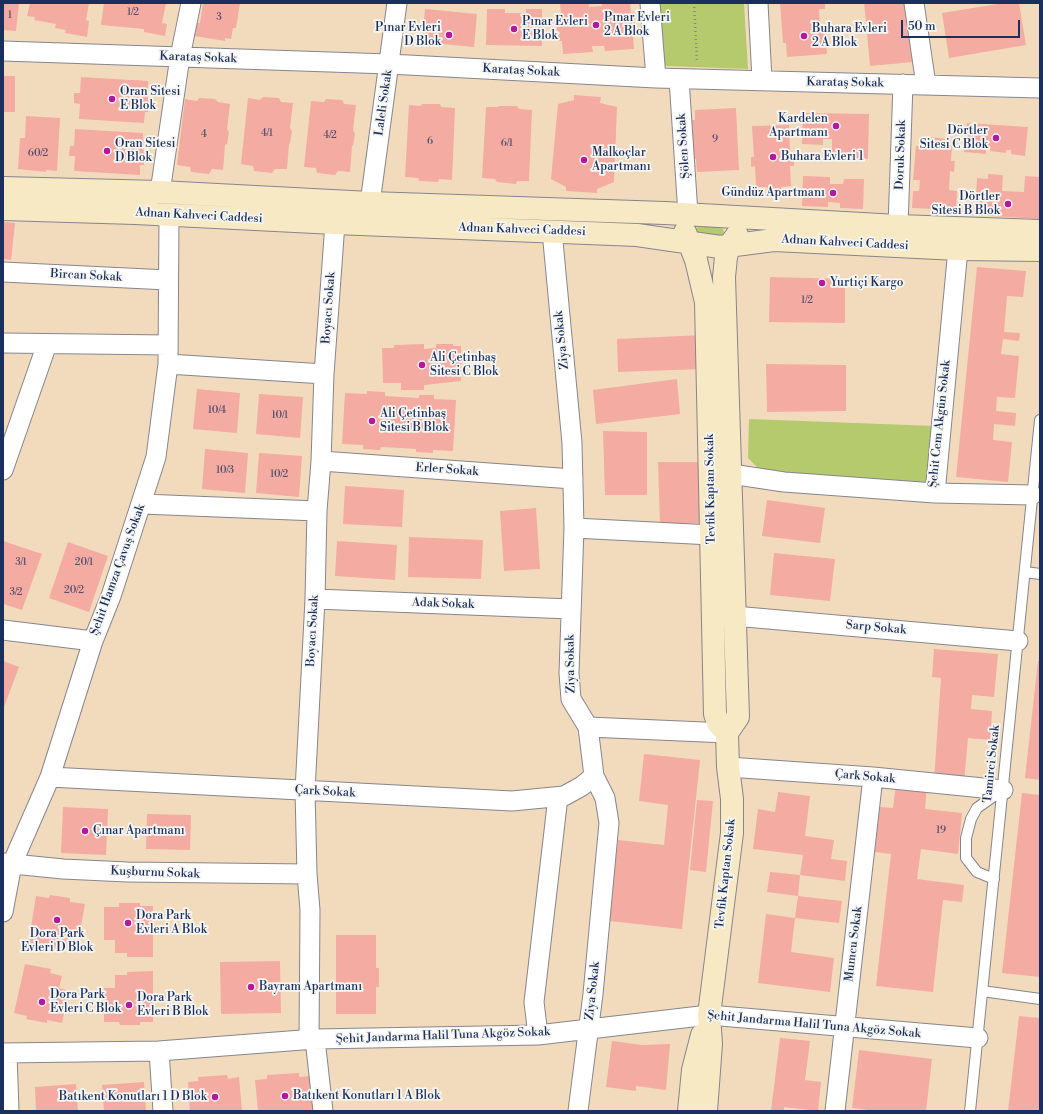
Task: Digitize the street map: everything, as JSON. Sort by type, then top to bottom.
[{"type":"main road","name":"Adnan Kahveci Caddesi","points":[[3,188],[160,192],[370,203],[688,214],[898,226],[1040,231]]},
{"type":"main road","name":"Adnan Kahveci Caddesi","points":[[3,209],[637,235],[689,242],[704,246],[729,246],[774,240],[800,240],[958,249],[1040,250]]},
{"type":"main road","name":"Tevfik Kaptan Sokak","points":[[688,214],[685,232],[696,260],[706,302],[715,714],[718,723],[727,733]]},
{"type":"main road","name":"Tevfik Kaptan Sokak","points":[[706,1111],[711,1044],[709,1015],[732,833],[732,799],[728,767],[727,733],[738,717],[724,277],[726,257],[729,246],[735,239],[738,231],[734,217]]},
{"type":"main road","name":"Tevfik Kaptan Sokak","points":[[689,1111],[693,1070],[701,1036],[709,1015]]},
{"type":"street","points":[[160,192],[180,57],[191,3]]},
{"type":"street","name":"Laleli Sokak","points":[[370,203],[397,3]]},
{"type":"street","points":[[650,3],[656,78]]},
{"type":"street","points":[[758,3],[762,80]]},
{"type":"street","points":[[914,3],[926,85]]},
{"type":"street","name":"Karataş Sokak","points":[[3,51],[389,64],[679,79],[1040,88]]},
{"type":"street","name":"Şölen Sokak","points":[[679,79],[688,214]]},
{"type":"street","name":"Doruk Sokak","points":[[898,226],[903,84]]},
{"type":"street","name":"Şehit Hamza Çavuş Sokak","points":[[3,912],[8,864],[50,777],[93,642],[111,596],[156,457],[168,364],[169,215]]},
{"type":"street","name":"Boyacı Sokak","points":[[322,1111],[312,1040],[310,910],[307,874],[305,791],[315,599],[317,511],[321,461],[324,374],[335,223]]},
{"type":"street","name":"Ziya Sokak","points":[[552,231],[572,443],[574,528],[569,673],[571,699],[588,727],[594,776],[605,798],[609,822],[589,1028],[578,1111]]},
{"type":"street","name":"Şehit Cem Akgün Sokak","points":[[731,474],[784,482],[935,493],[958,249]]},
{"type":"street","name":"Bircan Sokak","points":[[3,272],[168,280]]},
{"type":"street","points":[[3,343],[168,345]]},
{"type":"street","points":[[3,470],[47,344]]},
{"type":"street","points":[[168,364],[324,374]]},
{"type":"street","name":"Erler Sokak","points":[[321,461],[573,479]]},
{"type":"street","points":[[935,493],[1032,496]]},
{"type":"street","points":[[142,504],[317,511]]},
{"type":"street","points":[[574,528],[712,535]]},
{"type":"street","name":"Adak Sokak","points":[[315,599],[571,609]]},
{"type":"street","name":"Sarp Sokak","points":[[734,616],[1018,641]]},
{"type":"street","points":[[3,630],[93,642]]},
{"type":"street","points":[[588,727],[727,733]]},
{"type":"street","name":"Çark Sokak","points":[[728,767],[873,777],[1003,790]]},
{"type":"street","name":"Çark Sokak","points":[[50,777],[512,801],[564,796],[582,786],[594,776]]},
{"type":"street","name":"Mumcu Sokak","points":[[835,1111],[873,777]]},
{"type":"street","points":[[538,1035],[534,1002],[558,797]]},
{"type":"street","name":"Kuşburnu Sokak","points":[[8,864],[63,869],[135,872],[307,874]]},
{"type":"street","name":"Şehit Jandarma Halil Tuna Akgöz Sokak","points":[[5,1053],[159,1051],[312,1040],[538,1035],[709,1015],[978,1038]]},
{"type":"street","points":[[159,1051],[163,1111]]},
{"type":"street","points":[[5,1053],[9,1111]]},
{"type":"lane","name":"Tamirci Sokak","points":[[970,1111],[1040,420]]},
{"type":"lane","points":[[1025,572],[1040,574]]},
{"type":"lane","points":[[994,879],[977,872],[966,858],[966,838],[971,819],[978,808],[1003,790]]},
{"type":"lane","points":[[982,991],[1040,999]]},
{"type":"path","points":[[694,3],[698,67]]},
{"type":"green space","points":[[658,3],[744,3],[748,69],[665,66]]},
{"type":"green space","points":[[705,225],[722,227],[724,232],[722,236],[698,236],[696,230],[698,226]]},
{"type":"green space","points":[[749,419],[935,426],[931,488],[761,471],[748,458]]},
{"type":"building","points":[[3,3],[19,3],[16,31],[3,30]]},
{"type":"building","points":[[30,3],[89,3],[86,20],[89,21],[87,37],[65,33],[66,30],[55,28],[56,24],[34,20],[35,17],[27,16]]},
{"type":"building","points":[[104,3],[166,3],[162,23],[167,24],[165,36],[144,32],[144,29],[101,25]]},
{"type":"building","points":[[203,3],[240,3],[236,28],[233,28],[231,39],[225,38],[225,41],[194,36],[197,23],[200,23]]},
{"type":"building","name":"Pınar Evleri 2 A Blok","points":[[589,3],[589,7],[602,6],[602,3],[630,3],[631,13],[634,12],[636,36],[633,36],[634,49],[605,51],[604,46],[592,46],[593,52],[563,54],[562,41],[558,41],[556,14],[561,14],[560,4]]},
{"type":"building","name":"Buhara Evleri 2 A Blok","points":[[780,3],[825,3],[825,9],[819,9],[820,29],[825,29],[827,54],[787,57],[786,43],[783,43]]},
{"type":"building","points":[[864,3],[907,3],[913,62],[870,66],[867,34],[873,34],[872,21],[866,22]]},
{"type":"building","points":[[1004,3],[1019,3],[1026,45],[949,58],[942,13]]},
{"type":"building","name":"Pınar Evleri D Blok","points":[[425,9],[477,14],[474,47],[422,42]]},
{"type":"building","name":"Pınar Evleri E Blok","points":[[487,9],[505,9],[505,13],[526,13],[526,9],[542,9],[542,46],[486,45]]},
{"type":"building","points":[[3,76],[15,76],[15,112],[3,112]]},
{"type":"building","name":"Oran Sitesi E Blok","points":[[81,77],[148,81],[148,112],[145,112],[144,123],[79,119],[80,104],[74,103],[74,93],[80,93]]},
{"type":"building","name":"Malkoçlar Apartmanı","points":[[574,95],[601,97],[600,103],[617,107],[614,182],[597,189],[597,193],[566,191],[566,187],[551,179],[558,104],[574,100]]},
{"type":"building","points":[[263,97],[279,98],[281,102],[293,103],[290,128],[292,131],[289,144],[287,169],[275,169],[272,173],[254,171],[253,166],[241,164],[248,98],[260,100]]},
{"type":"building","points":[[199,98],[215,99],[218,102],[230,104],[227,129],[229,132],[227,144],[225,145],[223,170],[212,169],[209,174],[191,172],[190,167],[177,165],[185,99],[197,101]]},
{"type":"building","points":[[326,99],[342,100],[344,104],[356,105],[353,130],[355,134],[352,146],[350,172],[338,171],[335,175],[317,173],[316,168],[304,167],[311,101],[324,102]]},
{"type":"building","points":[[422,104],[440,104],[441,107],[455,108],[452,180],[439,179],[438,182],[419,181],[418,178],[405,177],[409,105],[421,106]]},
{"type":"building","points":[[517,106],[519,109],[532,110],[529,181],[517,181],[516,184],[497,182],[495,179],[482,178],[486,107]]},
{"type":"building","points":[[736,108],[739,170],[697,172],[696,159],[692,159],[691,120],[695,120],[695,110]]},
{"type":"building","name":"Kardelen Apartmanı","points":[[803,113],[869,114],[868,159],[832,159],[832,139],[823,139],[823,145],[802,144]]},
{"type":"building","points":[[26,116],[60,118],[57,171],[46,170],[46,172],[18,169],[20,138],[25,138]]},
{"type":"building","name":"Dörtler Sitesi C Blok","points":[[967,123],[1028,127],[1025,156],[1011,154],[1011,150],[1006,150],[1006,153],[990,151],[990,148],[986,148],[986,154],[964,152]]},
{"type":"building","name":"Buhara Evleri 1","points":[[789,125],[790,153],[794,154],[794,166],[790,166],[791,186],[781,187],[781,189],[767,190],[767,187],[756,187],[755,166],[751,167],[751,157],[754,157],[752,126]]},
{"type":"building","name":"Oran Sitesi D Blok","points":[[75,129],[143,133],[144,165],[140,165],[140,175],[74,171],[75,156],[69,156],[70,146],[74,146]]},
{"type":"building","points":[[929,137],[946,139],[946,146],[952,146],[951,161],[955,161],[954,172],[950,171],[949,190],[957,191],[956,210],[912,208],[913,191],[919,191],[920,180],[913,180],[916,146],[923,146],[923,143],[928,144]]},
{"type":"building","name":"Dörtler Sitesi B Blok","points":[[988,174],[1003,175],[1002,191],[1024,192],[1025,176],[1040,177],[1040,219],[975,215],[977,178],[988,179]]},
{"type":"building","name":"Gündüz Apartmanı","points":[[803,176],[830,177],[830,184],[843,184],[844,179],[864,179],[863,209],[840,208],[840,203],[828,202],[828,207],[802,206]]},
{"type":"building","points":[[3,222],[15,223],[11,260],[3,259]]},
{"type":"building","points":[[977,267],[1026,271],[1023,297],[1007,296],[1004,332],[1020,333],[1019,341],[1003,339],[1001,354],[1019,356],[1015,398],[997,397],[996,411],[1016,413],[1015,426],[994,424],[993,440],[1012,442],[1008,482],[956,477]]},
{"type":"building","points":[[770,277],[845,279],[845,323],[769,322]]},
{"type":"building","points":[[702,335],[703,369],[618,372],[617,339]]},
{"type":"building","name":"Ali Çetinbaş Sitesi C Blok","points":[[424,344],[424,349],[436,348],[436,344],[453,344],[454,346],[461,346],[461,381],[424,385],[424,390],[401,390],[401,383],[383,383],[382,348],[394,348],[394,345]]},
{"type":"building","points":[[766,364],[846,365],[846,411],[767,412]]},
{"type":"building","points":[[677,379],[680,414],[596,424],[593,390]]},
{"type":"building","points":[[197,389],[240,393],[237,433],[193,429]]},
{"type":"building","points":[[367,391],[385,392],[385,396],[419,398],[419,395],[434,395],[434,399],[456,400],[453,451],[433,450],[433,453],[416,452],[416,449],[400,448],[381,447],[380,450],[363,449],[363,445],[342,444],[345,393],[367,394]]},
{"type":"building","points":[[259,394],[303,397],[300,438],[256,434]]},
{"type":"building","points":[[603,431],[647,432],[647,495],[605,495]]},
{"type":"building","points":[[205,449],[248,453],[245,493],[202,489]]},
{"type":"building","points":[[259,453],[302,456],[299,497],[256,493]]},
{"type":"building","points":[[658,462],[704,462],[704,523],[660,524]]},
{"type":"building","points":[[345,486],[404,490],[402,527],[343,524]]},
{"type":"building","points":[[767,500],[825,508],[820,543],[762,536]]},
{"type":"building","points":[[536,508],[540,569],[504,571],[500,511]]},
{"type":"building","points":[[409,537],[483,540],[481,579],[408,577]]},
{"type":"building","points":[[3,541],[42,554],[22,610],[3,604]]},
{"type":"building","points":[[337,541],[397,545],[395,580],[335,576]]},
{"type":"building","points":[[68,542],[108,556],[89,612],[49,598]]},
{"type":"building","points":[[774,553],[835,559],[830,601],[770,595]]},
{"type":"building","points":[[934,649],[998,654],[994,697],[972,695],[971,709],[992,711],[990,740],[968,738],[964,783],[934,780],[941,678],[932,677]]},
{"type":"building","points":[[3,661],[19,667],[4,707],[3,707]]},
{"type":"building","points":[[1038,661],[1040,661],[1040,780],[1025,778]]},
{"type":"building","points":[[644,754],[700,760],[682,929],[609,921],[618,840],[664,845],[668,805],[639,801]]},
{"type":"building","points":[[896,784],[927,787],[925,809],[962,813],[958,854],[921,849],[917,879],[964,885],[962,902],[943,900],[933,992],[876,986],[891,854],[875,852],[880,807],[893,808]]},
{"type":"building","points":[[778,792],[810,796],[805,836],[834,840],[831,859],[847,861],[845,881],[800,875],[803,855],[753,849],[758,809],[775,812]]},
{"type":"building","points":[[1022,793],[1040,795],[1040,977],[1002,973]]},
{"type":"building","points":[[697,800],[713,801],[706,872],[690,870]]},
{"type":"building","name":"Çınar Apartmanı","points":[[63,807],[108,809],[106,855],[61,853]]},
{"type":"building","points":[[147,814],[191,815],[190,850],[146,849]]},
{"type":"building","points":[[770,872],[800,875],[798,896],[767,892]]},
{"type":"building","name":"Dora Park Evleri D Blok","points":[[50,895],[70,898],[70,902],[85,904],[79,937],[69,935],[67,948],[55,946],[54,950],[28,946],[36,896],[49,898]]},
{"type":"building","points":[[798,896],[842,901],[839,923],[795,918]]},
{"type":"building","name":"Dora Park Evleri A Blok","points":[[119,903],[140,903],[140,906],[153,906],[153,957],[127,957],[127,953],[115,953],[115,940],[104,940],[104,907],[119,907]]},
{"type":"building","points":[[766,914],[795,918],[791,952],[834,958],[830,992],[758,983]]},
{"type":"building","points":[[336,935],[376,935],[376,968],[379,968],[379,987],[376,987],[376,1014],[336,1014]]},
{"type":"building","name":"Bayram Apartmanı","points":[[280,961],[281,1013],[221,1014],[220,962]]},
{"type":"building","name":"Dora Park Evleri C Blok","points":[[25,964],[51,969],[50,973],[62,976],[59,988],[69,991],[62,1023],[47,1020],[47,1023],[26,1019],[27,1016],[14,1013]]},
{"type":"building","name":"Dora Park Evleri B Blok","points":[[153,971],[153,1022],[140,1022],[140,1025],[120,1025],[119,1022],[104,1022],[104,988],[115,988],[115,975],[127,975],[127,972]]},
{"type":"building","points":[[1019,1016],[1040,1018],[1040,1111],[1008,1111]]},
{"type":"building","points":[[780,1038],[810,1041],[805,1080],[821,1082],[818,1111],[784,1107],[784,1111],[771,1111]]},
{"type":"building","points":[[612,1041],[642,1045],[670,1044],[666,1090],[636,1086],[636,1091],[606,1087]]},
{"type":"building","points":[[859,1050],[932,1059],[926,1111],[876,1111],[852,1108]]},
{"type":"building","name":"Batıkent Konutları 1 A Blok","points":[[299,1073],[299,1077],[311,1076],[314,1111],[258,1111],[255,1080],[267,1079],[267,1075]]},
{"type":"building","name":"Batıkent Konutları 1 D Blok","points":[[227,1075],[228,1079],[239,1077],[242,1111],[190,1111],[188,1082],[198,1081],[198,1077]]},
{"type":"building","points":[[144,1082],[146,1111],[104,1111],[102,1085]]},
{"type":"building","points":[[76,1084],[78,1111],[36,1111],[35,1087]]},
{"type":"place","name":"Pınar Evleri 2 A Blok","points":[[596,25]]},
{"type":"place","name":"Pınar Evleri E Blok","points":[[514,29]]},
{"type":"place","name":"Pınar Evleri D Blok","points":[[449,35]]},
{"type":"place","name":"Buhara Evleri 2 A Blok","points":[[804,36]]},
{"type":"place","name":"Oran Sitesi E Blok","points":[[112,99]]},
{"type":"place","name":"Kardelen Apartmanı","points":[[836,126]]},
{"type":"place","name":"Dörtler Sitesi C Blok","points":[[996,138]]},
{"type":"place","name":"Oran Sitesi D Blok","points":[[107,151]]},
{"type":"place","name":"Buhara Evleri 1","points":[[773,157]]},
{"type":"place","name":"Malkoçlar Apartmanı","points":[[584,160]]},
{"type":"place","name":"Gündüz Apartmanı","points":[[833,193]]},
{"type":"place","name":"Dörtler Sitesi B Blok","points":[[1008,204]]},
{"type":"place","name":"Yurtiçi Kargo","points":[[822,283]]},
{"type":"place","name":"Ali Çetinbaş Sitesi C Blok","points":[[422,365]]},
{"type":"place","name":"Ali Çetinbaş Sitesi B Blok","points":[[372,421]]},
{"type":"place","name":"Çınar Apartmanı","points":[[85,831]]},
{"type":"place","name":"Dora Park Evleri D Blok","points":[[57,920]]},
{"type":"place","name":"Dora Park Evleri A Blok","points":[[128,923]]},
{"type":"place","name":"Bayram Apartmanı","points":[[251,987]]},
{"type":"place","name":"Dora Park Evleri C Blok","points":[[42,1002]]},
{"type":"place","name":"Dora Park Evleri B Blok","points":[[129,1005]]},
{"type":"place","name":"Batıkent Konutları 1 A Blok","points":[[285,1096]]},
{"type":"place","name":"Batıkent Konutları 1 D Blok","points":[[215,1097]]}]
